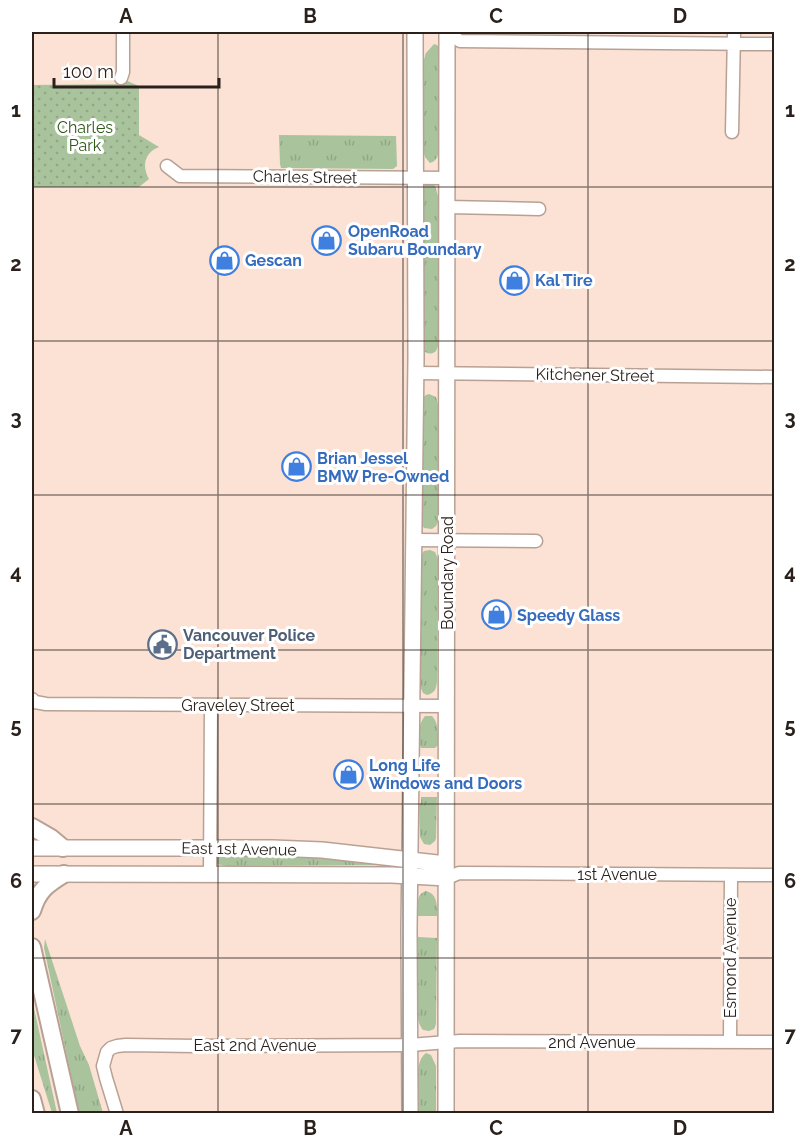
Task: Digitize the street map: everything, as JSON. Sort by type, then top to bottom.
[{"type":"highway","points":[[32,827],[63,848]]},
{"type":"highway","points":[[32,911],[35,898],[49,883],[64,874]]},
{"type":"highway","points":[[32,947],[70,1113]]},
{"type":"highway","points":[[32,1099],[36,1113]]},
{"type":"main road","name":"Boundary Road","points":[[411,1113],[410,868],[416,373],[415,32]]},
{"type":"main road","name":"Boundary Road","points":[[446,1113],[451,872],[446,706],[447,32]]},
{"type":"main road","name":"East 1st Avenue","points":[[32,848],[322,850],[410,868],[451,872]]},
{"type":"main road","name":"East 1st Avenue","points":[[32,874],[381,874],[410,868]]},
{"type":"street","points":[[121,78],[123,32]]},
{"type":"street","points":[[447,32],[460,41],[734,38],[774,44]]},
{"type":"street","points":[[732,132],[734,38]]},
{"type":"street","name":"Charles Street","points":[[167,166],[180,176],[447,178]]},
{"type":"street","points":[[447,207],[539,209]]},
{"type":"street","name":"Kitchener Street","points":[[416,373],[774,377]]},
{"type":"street","points":[[414,540],[536,541]]},
{"type":"street","name":"Graveley Street","points":[[32,699],[45,704],[446,706]]},
{"type":"street","points":[[210,874],[211,705]]},
{"type":"street","name":"1st Avenue","points":[[451,872],[774,875]]},
{"type":"street","name":"Esmond Avenue","points":[[730,1042],[731,875]]},
{"type":"street","name":"2nd Avenue","points":[[410,1045],[446,1042],[774,1042]]},
{"type":"street","name":"East 2nd Avenue","points":[[117,1113],[103,1066],[111,1048],[126,1045],[410,1045]]},
{"type":"green space","points":[[434,44],[440,48],[439,149],[436,159],[430,163],[422,147],[422,66],[426,53]]},
{"type":"green space","name":"Charles Park","points":[[127,81],[139,86],[139,135],[159,147],[147,156],[145,165],[149,179],[139,187],[32,187],[32,85],[118,84]]},
{"type":"green space","points":[[279,135],[396,136],[397,166],[393,169],[281,168]]},
{"type":"green space","points":[[431,183],[435,186],[439,199],[438,346],[434,353],[430,354],[421,349],[423,190],[425,185]]},
{"type":"green space","points":[[429,394],[436,397],[438,404],[438,522],[432,529],[424,528],[421,524],[421,399]]},
{"type":"green space","points":[[424,551],[435,552],[438,559],[437,682],[435,690],[427,695],[423,693],[419,684],[421,555]]},
{"type":"green space","points":[[425,716],[432,716],[436,722],[438,745],[435,748],[421,748],[420,727]]},
{"type":"green space","points":[[421,797],[437,797],[436,838],[430,845],[424,844],[420,837]]},
{"type":"green space","points":[[302,856],[392,865],[226,866],[217,864],[215,861],[218,857]]},
{"type":"green space","points":[[426,891],[435,898],[437,916],[418,916],[419,898]]},
{"type":"green space","points":[[418,937],[437,938],[436,1024],[434,1029],[429,1031],[422,1028],[417,1011]]},
{"type":"green space","points":[[45,939],[80,1046],[89,1065],[103,1113],[79,1113],[44,948]]},
{"type":"green space","points":[[32,999],[57,1113],[52,1113],[32,1049]]},
{"type":"green space","points":[[426,1053],[431,1055],[436,1066],[436,1113],[418,1113],[419,1064]]},
{"type":"place","name":"OpenRoad Subaru Boundary","points":[[327,240]]},
{"type":"place","name":"Gescan","points":[[224,260]]},
{"type":"place","name":"Kal Tire","points":[[514,280]]},
{"type":"place","name":"Brian Jessel BMW Pre-Owned","points":[[296,467]]},
{"type":"place","name":"Speedy Glass","points":[[496,615]]},
{"type":"place","name":"Vancouver Police Department","points":[[162,644]]},
{"type":"place","name":"Long Life Windows and Doors","points":[[348,774]]}]
